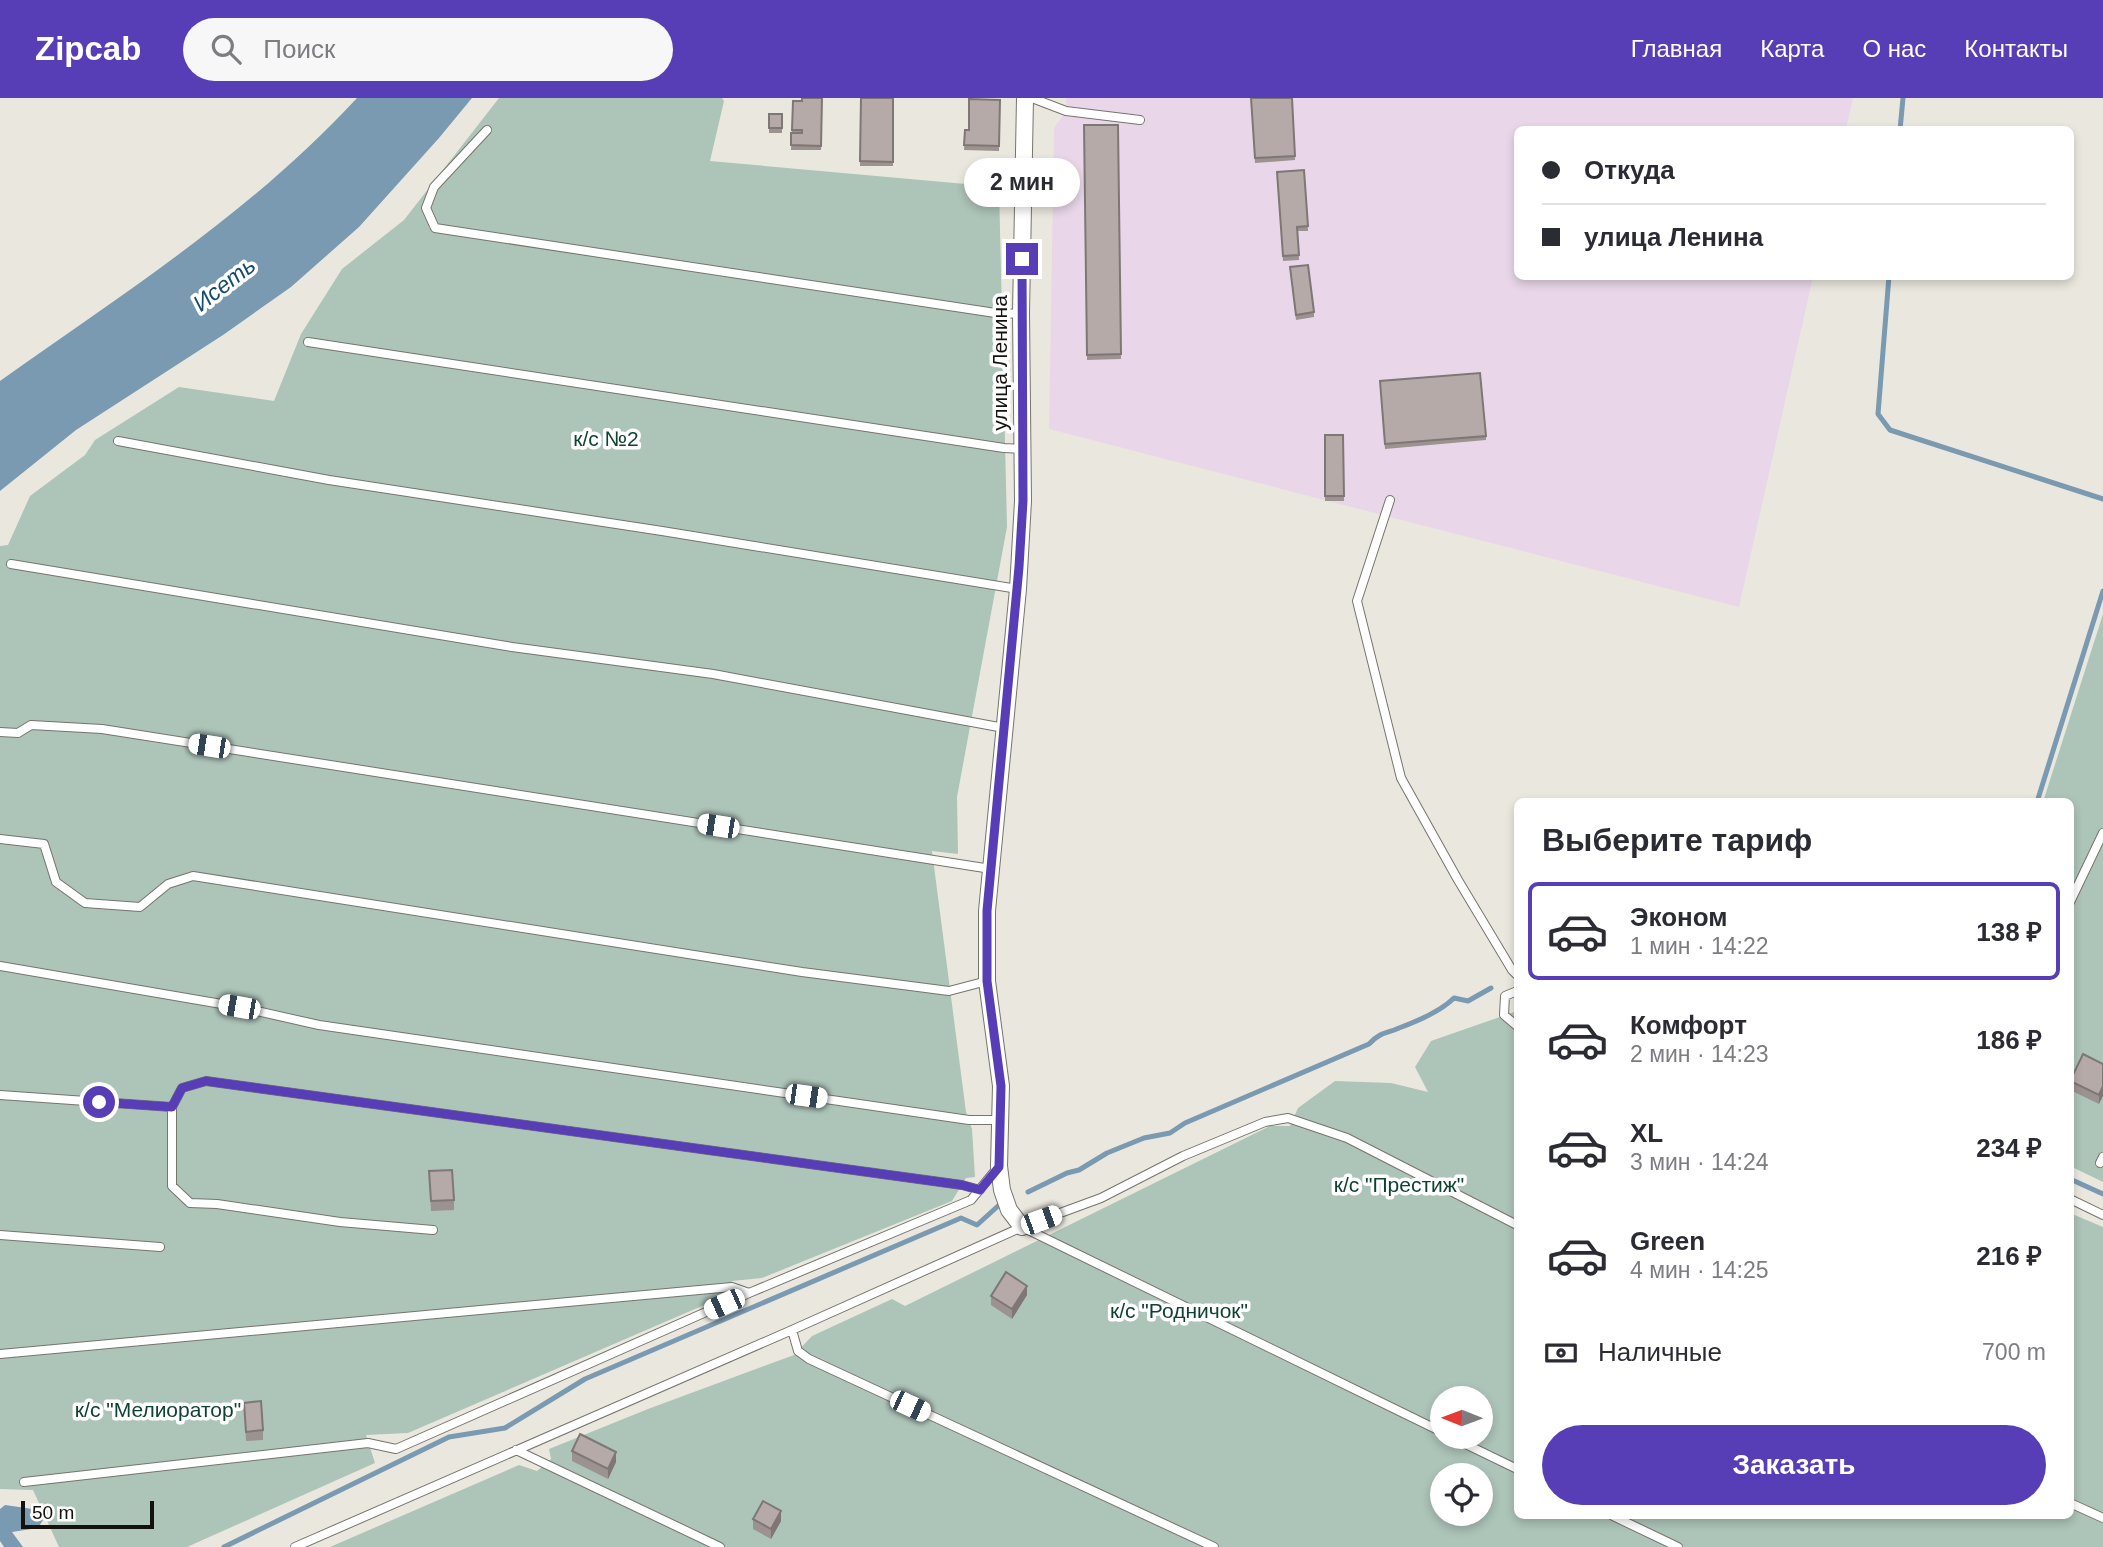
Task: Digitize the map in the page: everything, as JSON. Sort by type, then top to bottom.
[{"type":"street","name":"улица Ленина","points":[[1022,1227],[1009,1210],[1002,1190],[999,1167],[1001,1086],[987,981],[987,911],[1018,589],[1023,501],[1020,313],[1025,98]]},
{"type":"lane","points":[[1032,98],[1066,111],[1140,120]]},
{"type":"lane","points":[[487,130],[434,187],[426,208],[435,228],[1002,314],[1020,313]]},
{"type":"lane","points":[[308,342],[1022,449]]},
{"type":"lane","points":[[118,441],[329,480],[1018,589]]},
{"type":"lane","points":[[1390,500],[1357,601],[1401,778],[1514,972]]},
{"type":"lane","points":[[11,564],[306,615],[512,647],[713,674],[1004,728]]},
{"type":"lane","points":[[0,732],[18,733],[30,725],[102,729],[991,869]]},
{"type":"lane","points":[[2074,894],[2103,833]]},
{"type":"lane","points":[[0,839],[44,844],[56,883],[85,903],[140,907],[168,884],[192,876],[802,972],[949,991],[987,981]]},
{"type":"lane","points":[[0,966],[239,1007],[319,1025],[969,1120],[1000,1121]]},
{"type":"lane","points":[[1514,992],[1504,996],[1504,1015],[1514,1023]]},
{"type":"lane","points":[[433,1230],[340,1222],[217,1204],[190,1203],[172,1186],[172,1107],[182,1088],[206,1081],[948,1183],[980,1190]]},
{"type":"lane","points":[[0,1095],[172,1107]]},
{"type":"lane","points":[[295,1547],[792,1331],[1022,1227],[1101,1198],[1183,1156],[1265,1122],[1288,1118],[1347,1138],[1514,1223]]},
{"type":"lane","points":[[24,1482],[368,1443],[396,1449],[749,1293],[971,1199],[999,1167]]},
{"type":"lane","points":[[2074,1201],[2103,1215]]},
{"type":"lane","points":[[1022,1227],[1430,1426]]},
{"type":"lane","points":[[0,1235],[160,1247]]},
{"type":"lane","points":[[0,1354],[732,1287],[749,1293]]},
{"type":"lane","points":[[792,1331],[798,1351],[809,1359],[1214,1547]]},
{"type":"lane","points":[[1476,1449],[1514,1468]]},
{"type":"lane","points":[[516,1450],[720,1547]]},
{"type":"lane","points":[[2074,1505],[2103,1518]]},
{"type":"lane","points":[[1619,1519],[1678,1547]]},
{"type":"shaded area","points":[[1066,98],[1853,98],[1847,126],[1514,126],[1514,280],[1812,280],[1739,607],[1049,429],[1054,128],[1066,111]]},
{"type":"green space","points":[[499,98],[722,98],[724,101],[710,161],[999,187],[1007,527],[957,797],[958,854],[932,851],[966,1112],[972,1129],[975,1177],[966,1178],[952,1201],[762,1278],[732,1281],[732,1293],[408,1433],[366,1435],[375,1463],[187,1547],[59,1547],[33,1490],[0,1489],[0,546],[8,545],[30,496],[85,455],[95,440],[179,387],[274,401],[301,334],[342,269],[404,220]]},
{"type":"green space","points":[[2103,614],[2103,1182],[2074,1168],[2074,798],[2044,798]]},
{"type":"green space","points":[[1514,1012],[1514,1519],[2074,1519],[2074,1215],[2103,1227],[2103,1547],[330,1547],[519,1465],[537,1471],[551,1459],[549,1449],[794,1355],[812,1336],[892,1299],[905,1306],[1270,1126],[1290,1126],[1298,1108],[1335,1081],[1391,1083],[1428,1092],[1415,1067],[1431,1041]]},
{"type":"water","name":"Исеть","points":[[357,98],[472,98],[359,227],[291,287],[223,335],[76,430],[0,491],[0,381],[231,214],[317,139]]},
{"type":"water","points":[[5,1505],[40,1510],[43,1520],[38,1528],[12,1532],[23,1547],[4,1547],[0,1541],[0,1509]]},
{"type":"building","points":[[802,98],[822,98],[821,146],[791,145],[791,133],[802,133],[802,130],[792,130],[793,101],[802,101]]},
{"type":"building","points":[[861,98],[893,98],[893,162],[860,161]]},
{"type":"building","points":[[1251,98],[1292,98],[1295,156],[1255,158]]},
{"type":"building","points":[[969,99],[1000,100],[999,146],[964,145],[965,130],[969,130]]},
{"type":"building","points":[[769,114],[782,114],[782,128],[769,128]]},
{"type":"building","points":[[1084,125],[1118,125],[1121,354],[1087,355]]},
{"type":"building","points":[[1304,170],[1308,226],[1297,227],[1299,255],[1283,256],[1277,172]]},
{"type":"building","points":[[1308,265],[1314,312],[1296,315],[1290,267]]},
{"type":"building","points":[[1480,373],[1486,436],[1385,444],[1380,381]]},
{"type":"building","points":[[1325,435],[1343,435],[1344,496],[1325,496]]},
{"type":"building","points":[[2083,1054],[2103,1064],[2103,1086],[2099,1095],[2074,1083],[2074,1073]]},
{"type":"building","points":[[452,1170],[454,1200],[431,1201],[429,1171]]},
{"type":"building","points":[[1006,1272],[1027,1286],[1012,1309],[991,1296]]},
{"type":"building","points":[[261,1401],[263,1430],[246,1432],[244,1403]]},
{"type":"building","points":[[580,1434],[616,1452],[608,1469],[572,1451]]},
{"type":"building","points":[[763,1501],[781,1511],[771,1529],[753,1519]]},
{"type":"waterway","points":[[1900,126],[1903,98]]},
{"type":"waterway","points":[[1889,280],[1878,414],[1890,430],[2103,499]]},
{"type":"waterway","points":[[2038,798],[2103,591]]},
{"type":"waterway","points":[[1028,1192],[1079,1170],[1107,1153],[1144,1138],[1170,1133],[1185,1123],[1369,1044],[1380,1035],[1435,1012],[1454,998],[1468,1001],[1491,988]]},
{"type":"waterway","points":[[2074,1181],[2103,1194]]},
{"type":"waterway","points":[[224,1547],[449,1437],[505,1428],[585,1379],[961,1218],[977,1225],[998,1206]]},
{"type":"route","points":[[99,1102],[172,1107],[182,1088],[206,1081],[962,1185],[980,1190],[999,1167],[1001,1086],[987,981],[987,911],[1018,589],[1023,501],[1020,313],[1022,259]]},
{"type":"park label","name":"к/с №2","points":[[606,439]]},
{"type":"park label","name":"к/с \"Престиж\"","points":[[1399,1185]]},
{"type":"park label","name":"к/с \"Родничок\"","points":[[1179,1311]]},
{"type":"park label","name":"к/с \"Мелиоратор\"","points":[[158,1410]]}]
